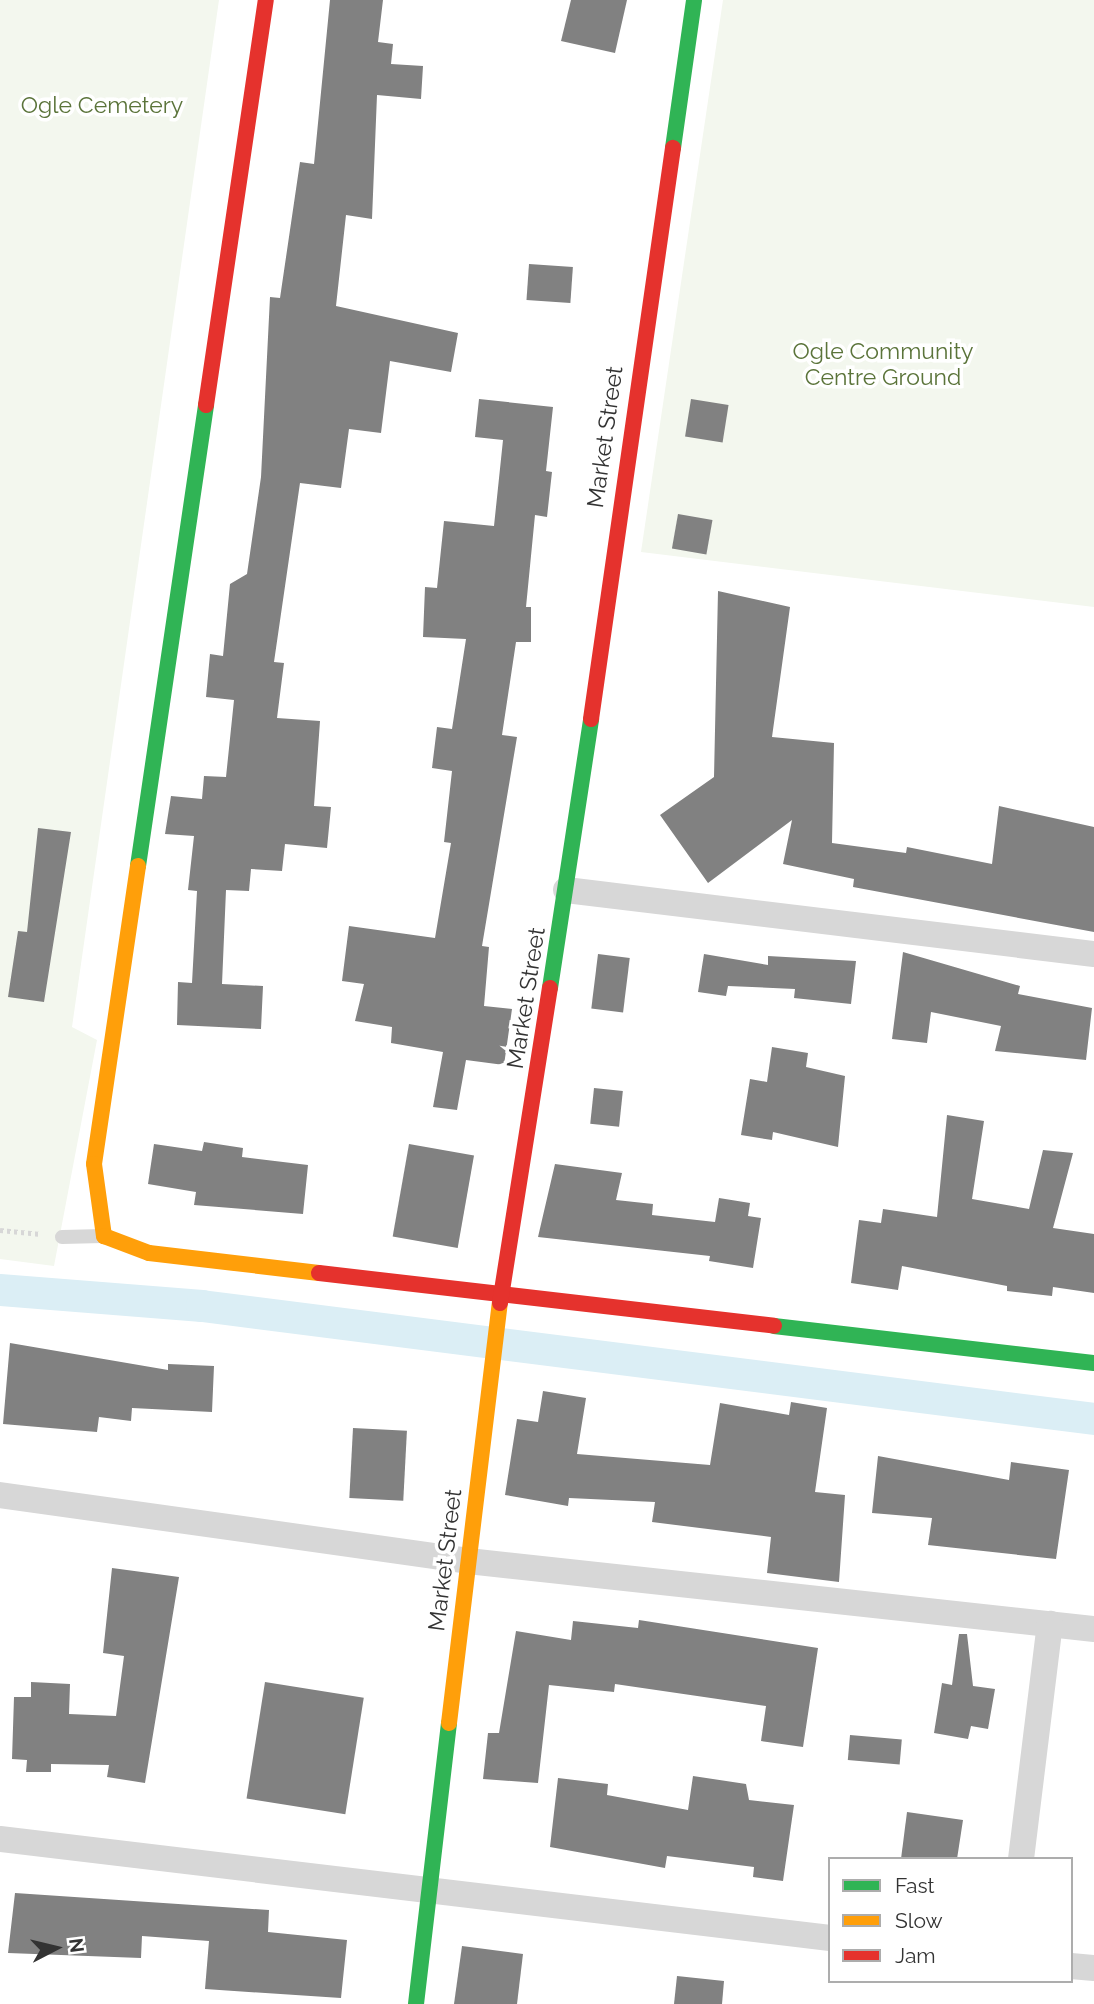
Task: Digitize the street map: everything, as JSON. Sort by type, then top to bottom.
[{"type":"street","points":[[267,0],[94,1164],[104,1236],[149,1253],[1094,1363]]},
{"type":"street","name":"Market Street","points":[[416,2004],[425,1894],[492,1353],[566,890],[694,0]]},
{"type":"street","points":[[566,890],[1094,954]]},
{"type":"street","points":[[0,1495],[468,1561],[1094,1629]]},
{"type":"street","points":[[1021,1857],[1050,1624]]},
{"type":"street","points":[[0,1839],[425,1894],[828,1938]]},
{"type":"street","points":[[1073,1966],[1094,1968]]},
{"type":"lane","points":[[62,1237],[104,1236]]},
{"type":"path","points":[[0,1230],[62,1237]]},
{"type":"green space","name":"Ogle Cemetery","points":[[0,0],[219,0],[72,1027],[97,1040],[54,1266],[0,1259]]},
{"type":"green space","name":"Ogle Community Centre Ground","points":[[723,0],[1094,0],[1094,607],[641,552]]},
{"type":"building","points":[[330,0],[383,0],[378,42],[393,44],[391,64],[423,66],[421,99],[377,95],[372,219],[346,215],[336,306],[458,333],[451,372],[390,361],[381,433],[349,429],[341,488],[300,483],[274,662],[284,663],[277,718],[320,721],[314,806],[331,807],[327,848],[285,844],[282,871],[251,869],[249,891],[226,890],[222,984],[263,986],[261,1029],[177,1025],[178,982],[192,983],[197,891],[188,890],[194,836],[165,834],[171,796],[202,799],[204,776],[226,777],[234,700],[206,697],[210,654],[223,656],[230,584],[247,574],[261,477],[270,297],[280,298],[300,162],[314,164]]},
{"type":"building","points":[[571,0],[627,0],[615,53],[561,41]]},
{"type":"building","points":[[529,264],[573,267],[570,303],[526,300]]},
{"type":"building","points":[[479,399],[553,407],[546,471],[552,472],[547,517],[535,515],[526,607],[531,607],[531,642],[516,642],[502,735],[517,737],[482,946],[489,947],[484,1006],[512,1009],[504,1065],[466,1060],[457,1110],[433,1107],[443,1052],[391,1043],[392,1027],[355,1021],[364,984],[342,981],[349,926],[435,938],[451,843],[444,842],[452,771],[432,768],[437,727],[452,729],[466,639],[423,637],[425,587],[437,588],[444,521],[494,526],[503,440],[475,437]]},
{"type":"building","points":[[691,399],[729,405],[723,442],[685,437]]},
{"type":"building","points":[[678,514],[712,520],[706,555],[672,548]]},
{"type":"building","points":[[718,591],[790,607],[772,737],[834,743],[832,843],[906,853],[907,847],[992,864],[999,806],[1094,827],[1094,932],[853,887],[854,879],[783,864],[792,820],[708,883],[660,815],[714,777]]},
{"type":"building","points":[[38,828],[71,832],[44,1002],[8,997],[18,931],[27,932]]},
{"type":"building","points":[[903,952],[1020,986],[1018,994],[1092,1008],[1086,1060],[995,1051],[1001,1026],[931,1012],[927,1043],[892,1039]]},
{"type":"building","points":[[598,954],[630,958],[623,1012],[591,1009]]},
{"type":"building","points":[[704,954],[768,965],[768,956],[856,961],[851,1004],[794,998],[795,989],[728,986],[726,996],[698,992]]},
{"type":"building","points":[[772,1047],[808,1053],[806,1067],[845,1076],[838,1147],[773,1132],[772,1140],[741,1135],[750,1079],[767,1082]]},
{"type":"building","points":[[594,1088],[623,1091],[619,1127],[590,1124]]},
{"type":"building","points":[[947,1115],[984,1121],[972,1199],[1029,1209],[1043,1150],[1073,1153],[1053,1228],[1094,1234],[1094,1293],[1053,1287],[1052,1296],[1007,1291],[1007,1286],[902,1266],[898,1290],[851,1283],[859,1220],[881,1223],[883,1209],[937,1217]]},
{"type":"building","points":[[204,1142],[243,1148],[242,1157],[308,1165],[303,1214],[194,1205],[196,1192],[148,1184],[154,1144],[202,1151]]},
{"type":"building","points":[[409,1144],[474,1155],[458,1248],[393,1237]]},
{"type":"building","points":[[555,1164],[622,1173],[616,1200],[653,1204],[652,1215],[715,1222],[719,1198],[750,1203],[748,1216],[761,1218],[753,1268],[709,1261],[710,1256],[538,1237]]},
{"type":"building","points":[[10,1343],[168,1370],[168,1364],[214,1366],[212,1412],[132,1408],[131,1421],[99,1417],[97,1432],[3,1424]]},
{"type":"building","points":[[543,1391],[586,1398],[577,1454],[710,1465],[720,1403],[789,1415],[791,1402],[827,1408],[815,1492],[845,1495],[839,1582],[767,1573],[771,1537],[652,1522],[655,1502],[569,1498],[568,1506],[505,1495],[517,1419],[538,1422]]},
{"type":"building","points":[[353,1428],[407,1431],[403,1501],[349,1498]]},
{"type":"building","points":[[878,1456],[1009,1480],[1011,1462],[1069,1470],[1056,1559],[928,1545],[932,1518],[872,1513]]},
{"type":"building","points":[[112,1568],[179,1577],[145,1783],[107,1777],[109,1765],[51,1764],[51,1772],[26,1772],[27,1760],[12,1759],[14,1697],[31,1697],[31,1682],[70,1684],[69,1714],[116,1716],[124,1656],[103,1653]]},
{"type":"building","points":[[639,1620],[818,1648],[803,1747],[761,1741],[766,1706],[615,1684],[614,1692],[549,1685],[538,1783],[483,1779],[488,1733],[499,1733],[516,1631],[571,1640],[573,1621],[638,1628]]},
{"type":"building","points":[[959,1634],[967,1634],[973,1686],[995,1689],[988,1729],[971,1726],[968,1739],[934,1733],[942,1683],[952,1685]]},
{"type":"building","points":[[265,1682],[364,1698],[345,1814],[247,1799]]},
{"type":"building","points":[[850,1735],[902,1740],[900,1764],[848,1760]]},
{"type":"building","points":[[693,1776],[746,1784],[749,1800],[794,1805],[783,1881],[753,1877],[754,1867],[667,1856],[665,1868],[550,1847],[558,1778],[608,1784],[607,1795],[688,1810]]},
{"type":"building","points":[[907,1812],[963,1820],[957,1857],[901,1857]]},
{"type":"building","points":[[15,1893],[269,1910],[268,1932],[347,1940],[341,1998],[205,1989],[209,1941],[142,1936],[141,1958],[8,1953]]},
{"type":"building","points":[[462,1946],[523,1954],[517,2004],[454,2004]]},
{"type":"building","points":[[677,1976],[724,1981],[722,2004],[674,2004]]},
{"type":"waterway","points":[[0,1290],[202,1306],[1094,1419]]},
{"type":"traffic: fast","points":[[673,148],[694,0]]},
{"type":"traffic: fast","points":[[138,866],[206,405]]},
{"type":"traffic: fast","points":[[550,988],[591,719]]},
{"type":"traffic: fast","points":[[774,1326],[1094,1363]]},
{"type":"traffic: fast","points":[[416,2004],[449,1723]]},
{"type":"traffic: slow","points":[[138,866],[94,1164],[104,1236],[149,1253],[319,1273]]},
{"type":"traffic: slow","points":[[449,1723],[500,1303]]},
{"type":"traffic: jam","points":[[206,405],[266,0]]},
{"type":"traffic: jam","points":[[591,719],[673,148]]},
{"type":"traffic: jam","points":[[500,1303],[550,988]]},
{"type":"traffic: jam","points":[[319,1273],[774,1326]]}]
